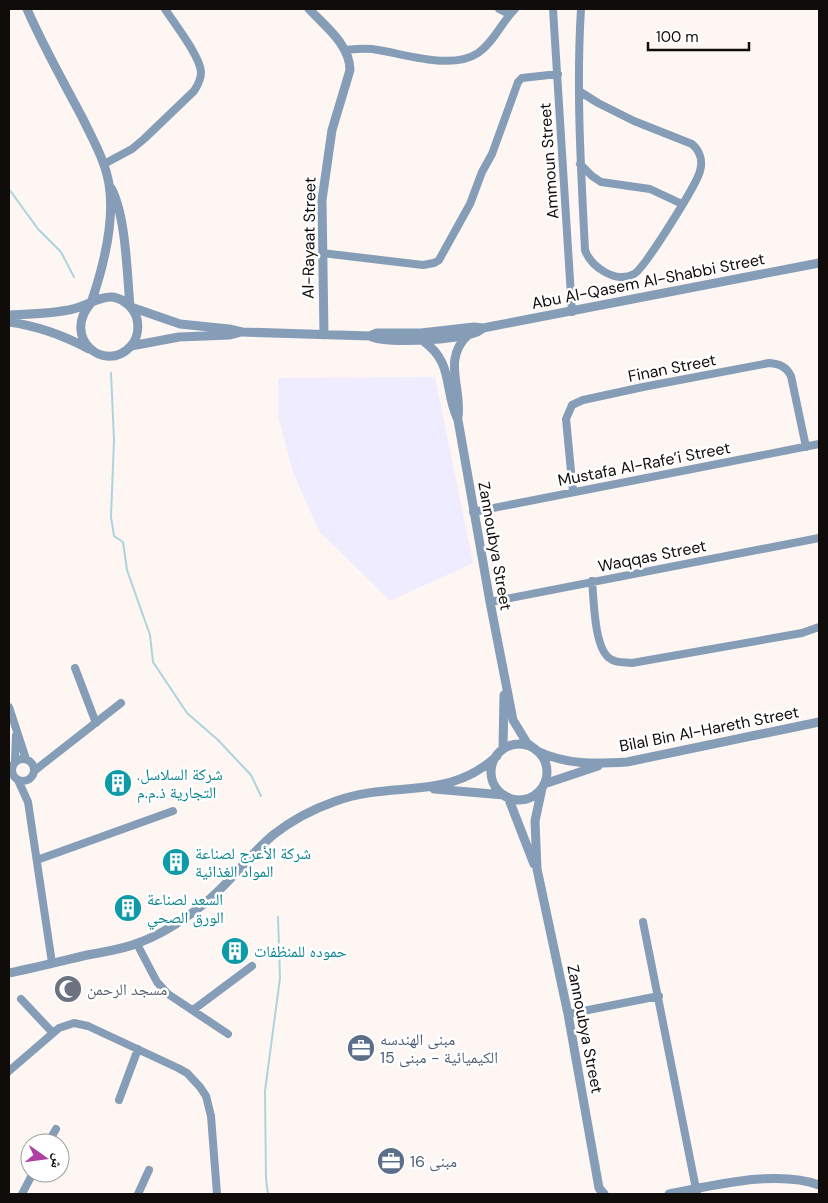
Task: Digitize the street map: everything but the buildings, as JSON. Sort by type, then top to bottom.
[{"type":"street","points":[[27,9],[104,164],[109,186],[109,216],[100,276],[91,303],[84,311],[80,327],[84,342],[91,350]]},
{"type":"street","points":[[104,164],[132,149],[144,139],[198,85],[201,73],[198,62],[165,9]]},
{"type":"street","points":[[309,9],[346,50],[373,49],[441,61],[456,61],[469,58],[488,45],[512,12],[499,9]]},
{"type":"street","name":"Ammoun Street","points":[[553,9],[572,312]]},
{"type":"street","points":[[579,92],[626,118],[681,138],[697,149],[701,157],[700,173],[682,204],[640,270],[627,277],[618,277],[605,272],[588,258],[585,250],[580,164],[579,92],[579,47],[581,9]]},
{"type":"street","name":"Al-Rayaat Street","points":[[324,335],[322,200],[332,130],[350,70],[349,57],[346,50]]},
{"type":"street","points":[[322,253],[423,264],[434,263],[443,255],[470,204],[482,172],[492,154],[518,82],[522,78],[558,74]]},
{"type":"street","points":[[580,164],[601,182],[650,189],[682,204]]},
{"type":"street","points":[[9,322],[50,331],[107,356],[116,355],[131,346],[136,337],[138,327],[137,316],[131,306],[121,216],[115,196],[109,186]]},
{"type":"street","name":"Abu Al-Qasem Al-Shabbi Street","points":[[131,306],[180,324],[242,332],[370,336],[377,334],[422,333],[474,327],[483,328],[819,264]]},
{"type":"street","points":[[9,315],[58,312],[91,303],[104,297],[118,298],[131,306]]},
{"type":"street","name":"Abu Al-Qasem Al-Shabbi Street","points":[[370,336],[380,340],[422,340],[468,335],[480,332],[483,328]]},
{"type":"street","name":"Abu Al-Qasem Al-Shabbi Street","points":[[131,346],[180,337],[230,336],[242,332]]},
{"type":"street","name":"Zannoubya Street","points":[[468,335],[458,346],[454,361],[459,402],[458,420],[473,512],[513,720],[524,739],[536,750]]},
{"type":"street","name":"Zannoubya Street","points":[[422,340],[434,350],[443,363],[452,406],[458,420]]},
{"type":"street","name":"Finan Street","points":[[572,492],[566,418],[572,404],[643,387],[769,363],[778,364],[788,370],[791,376],[806,447]]},
{"type":"street","name":"Mustafa Al-Rafe’i Street","points":[[473,512],[819,444]]},
{"type":"street","name":"Waqqas Street","points":[[490,602],[819,538]]},
{"type":"street","points":[[592,581],[599,641],[603,651],[609,658],[617,662],[632,663],[802,634],[819,627]]},
{"type":"street","points":[[75,668],[96,723]]},
{"type":"street","name":"Zannoubya Street","points":[[500,752],[504,677]]},
{"type":"street","points":[[13,778],[25,781],[54,754],[121,703]]},
{"type":"street","points":[[9,707],[32,774],[28,802],[52,963]]},
{"type":"street","name":"Bilal Bin Al-Hareth Street","points":[[536,750],[553,759],[568,762],[604,764],[642,760],[819,722]]},
{"type":"street","points":[[16,730],[12,766],[13,778],[28,802]]},
{"type":"street","points":[[9,973],[136,944],[156,935],[198,909],[220,890],[272,836],[288,824],[337,800],[360,793],[390,789],[424,788],[506,796],[523,800],[536,794],[543,786],[547,770],[542,756],[536,750],[519,744],[500,752],[484,768],[462,779],[424,788]]},
{"type":"street","points":[[500,752],[491,772],[497,789],[506,796]]},
{"type":"street","points":[[12,766],[21,758],[28,760],[54,754]]},
{"type":"street","points":[[565,776],[568,762]]},
{"type":"street","name":"Bilal Bin Al-Hareth Street","points":[[543,786],[565,776],[604,764]]},
{"type":"street","name":"Zannoubya Street","points":[[536,869],[535,821],[543,786]]},
{"type":"street","name":"Zannoubya Street","points":[[506,796],[536,869],[568,1014],[599,1188],[604,1194]]},
{"type":"street","points":[[37,860],[173,811]]},
{"type":"street","points":[[644,922],[697,1192]]},
{"type":"street","points":[[136,944],[157,982],[168,994],[228,1034]]},
{"type":"street","points":[[193,1010],[252,966]]},
{"type":"street","points":[[568,1014],[659,996]]},
{"type":"street","points":[[21,999],[53,1033]]},
{"type":"street","points":[[9,1070],[53,1033],[67,1024],[81,1024],[187,1073],[194,1079],[206,1096],[211,1116],[217,1194]]},
{"type":"street","points":[[118,1100],[138,1049]]},
{"type":"street","points":[[54,1133],[56,1129]]},
{"type":"street","points":[[138,1194],[149,1170]]},
{"type":"street","points":[[668,1194],[697,1192],[778,1178],[801,1179],[819,1185]]},
{"type":"shaded area","points":[[435,377],[473,563],[390,601],[319,531],[293,472],[278,416],[278,378]]},
{"type":"waterway","points":[[9,189],[38,229],[61,252],[74,277]]},
{"type":"waterway","points":[[111,373],[114,440],[111,517],[114,536],[123,542],[127,570],[150,635],[153,662],[187,713],[218,740],[251,775],[261,796]]},
{"type":"waterway","points":[[268,1194],[266,1179],[265,1091],[280,978],[278,917]]},
{"type":"place","name":".شركة السلاسل التجارية ذ.م.م","points":[[118,783]]},
{"type":"place","name":"شركة الأعرج لصناعة المواد الغذائية","points":[[176,862]]},
{"type":"place","name":"السعد لصناعة الورق الصحي","points":[[128,908]]},
{"type":"place","name":"حموده للمنظفات","points":[[235,951]]},
{"type":"place","name":"مسجد الرحمن","points":[[68,989]]},
{"type":"place","name":"مبنى الهندسه الكيميائية - مبنى 15","points":[[361,1048]]},
{"type":"place","name":"مبنى 16","points":[[391,1161]]}]
